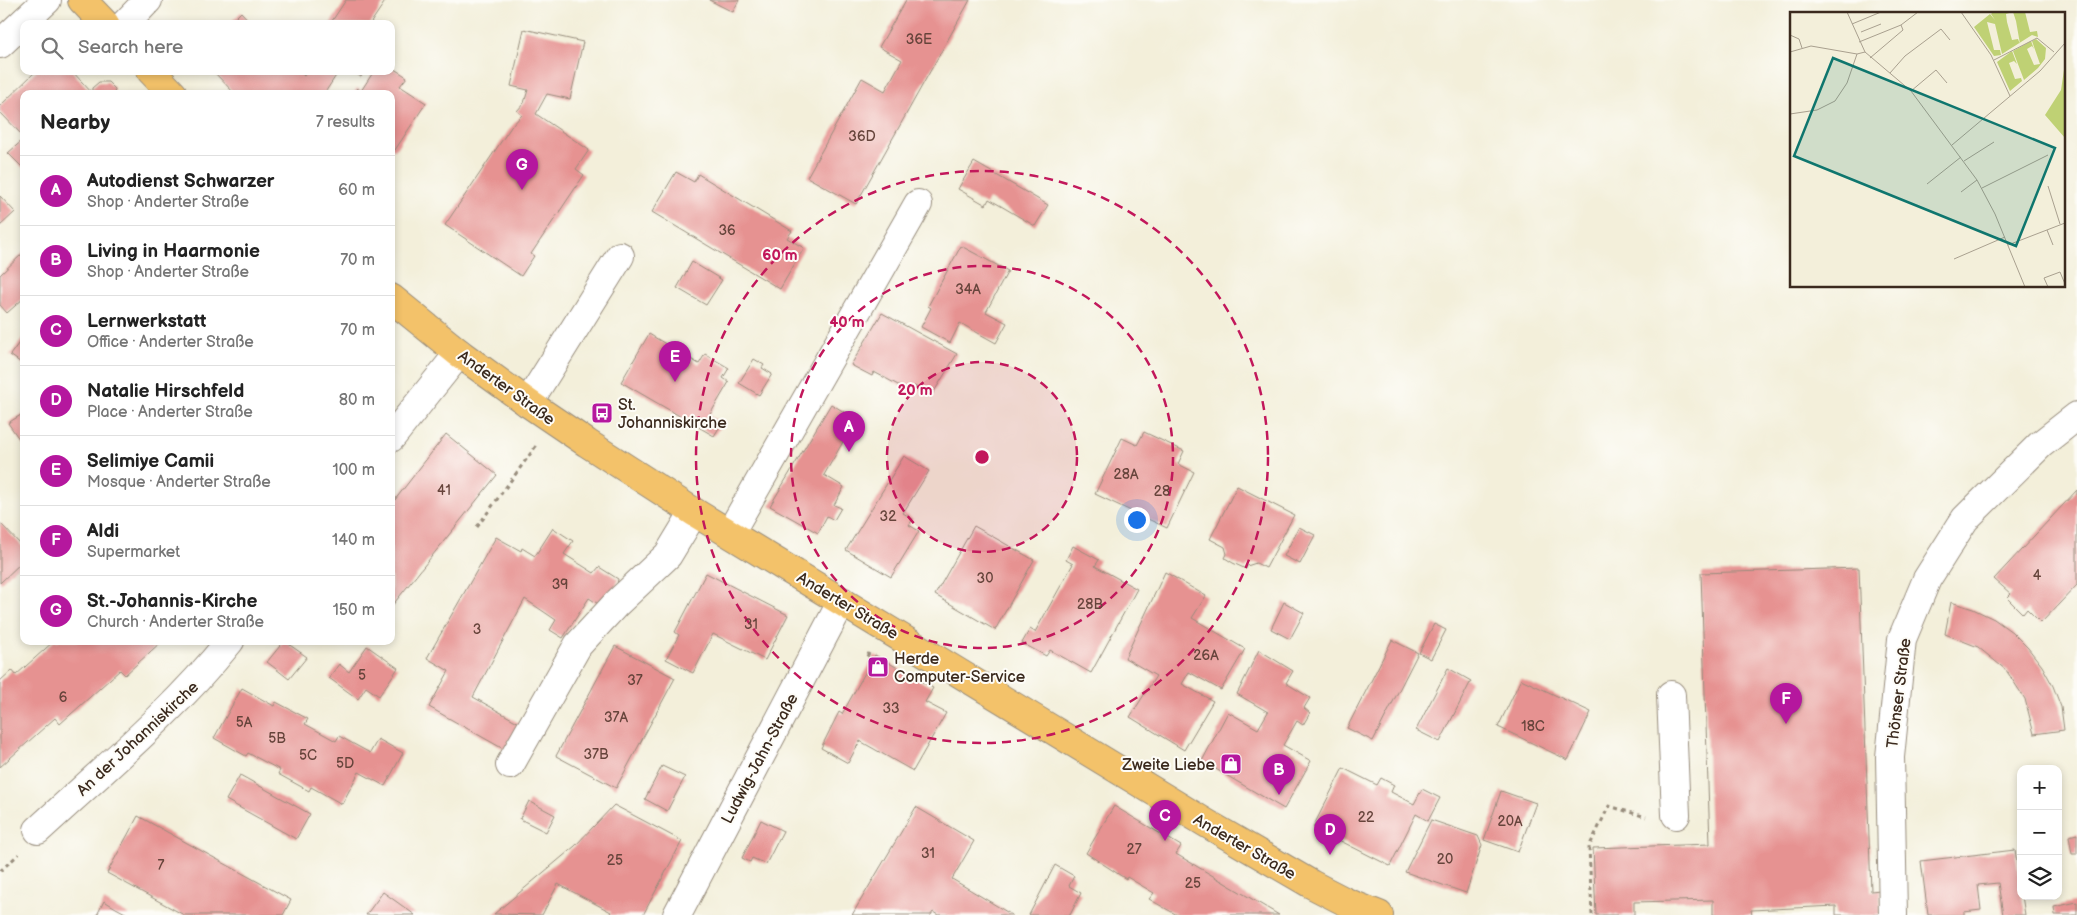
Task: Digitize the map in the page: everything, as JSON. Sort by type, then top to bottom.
[{"type":"main road","points":[[82,0],[101,20]]},
{"type":"main road","points":[[155,75],[169,90]]},
{"type":"main road","name":"Anderter Straße","points":[[395,301],[459,353],[528,404],[694,512],[1206,823],[1311,884],[1343,909],[1380,915]]},
{"type":"street","points":[[26,20],[47,0]]},
{"type":"street","points":[[128,20],[148,0]]},
{"type":"street","points":[[0,44],[20,25]]},
{"type":"street","points":[[730,533],[918,204]]},
{"type":"street","points":[[528,404],[620,256]]},
{"type":"street","points":[[395,433],[459,353]]},
{"type":"street","name":"Thönser Straße","points":[[1893,915],[1890,757],[1902,639],[1927,578],[1965,518],[2040,445],[2077,416]]},
{"type":"street","points":[[510,765],[578,645],[616,604],[668,555],[694,512]]},
{"type":"street","name":"Ludwig-Jahn-Straße","points":[[677,915],[842,601]]},
{"type":"street","name":"An der Johanniskirche","points":[[38,830],[132,745],[201,677],[227,645]]},
{"type":"street","points":[[1671,695],[1676,815]]},
{"type":"path","points":[[477,527],[536,446]]},
{"type":"path","points":[[1592,915],[1589,847],[1609,806],[1642,817],[1676,815]]},
{"type":"path","points":[[0,871],[17,856]]},
{"type":"building","points":[[346,0],[386,0],[373,20],[333,20]]},
{"type":"building","points":[[709,0],[739,0],[733,12]]},
{"type":"building","points":[[906,0],[970,0],[856,204],[807,177],[862,78],[885,91],[902,60],[879,47]]},
{"type":"building","points":[[241,12],[248,20],[233,20]]},
{"type":"building","points":[[524,29],[583,42],[570,99],[547,94],[536,114],[589,150],[576,169],[584,175],[531,254],[534,256],[521,276],[445,225],[511,127],[522,115],[517,111],[524,103],[528,90],[511,86]]},
{"type":"building","points":[[395,70],[407,77],[400,86],[426,103],[395,150],[395,90],[362,90],[371,75],[395,75]]},
{"type":"building","points":[[32,75],[76,75],[89,90],[20,90],[20,133],[0,112],[0,106]]},
{"type":"building","points":[[217,75],[336,75],[327,90],[231,90]]},
{"type":"building","points":[[99,82],[108,82],[115,89],[92,90],[92,88]]},
{"type":"building","points":[[20,142],[20,165],[8,153]]},
{"type":"building","points":[[974,162],[1048,205],[1035,226],[989,199],[986,205],[958,189]]},
{"type":"building","points":[[676,172],[694,182],[698,174],[792,231],[787,238],[804,248],[780,289],[652,212]]},
{"type":"building","points":[[0,196],[15,212],[0,226]]},
{"type":"building","points":[[961,246],[1008,271],[986,312],[1007,323],[996,343],[960,323],[950,343],[921,327],[931,308],[928,306]]},
{"type":"building","points":[[20,256],[20,302],[7,313],[0,305],[0,275]]},
{"type":"building","points":[[692,262],[722,280],[706,305],[677,288]]},
{"type":"building","points":[[882,313],[957,354],[932,395],[914,386],[911,392],[874,372],[872,376],[851,365]]},
{"type":"building","points":[[649,334],[699,364],[705,354],[729,368],[723,378],[729,382],[709,416],[722,423],[714,436],[621,382]]},
{"type":"building","points":[[20,341],[20,362],[10,355]]},
{"type":"building","points":[[754,359],[764,365],[762,368],[772,374],[759,395],[739,383]]},
{"type":"building","points":[[831,404],[856,419],[824,475],[844,487],[834,505],[841,508],[834,520],[827,516],[818,533],[770,506]]},
{"type":"building","points":[[20,416],[20,440],[8,423]]},
{"type":"building","points":[[1144,432],[1184,451],[1178,464],[1194,472],[1167,528],[1095,494],[1122,438],[1137,445]]},
{"type":"building","points":[[446,434],[497,475],[395,602],[395,500]]},
{"type":"building","points":[[904,456],[929,471],[903,513],[913,519],[909,525],[919,531],[891,577],[846,550]]},
{"type":"building","points":[[1237,486],[1294,515],[1266,568],[1256,563],[1247,566],[1246,569],[1233,563],[1225,558],[1227,554],[1225,547],[1210,539]]},
{"type":"building","points":[[2077,490],[2077,585],[2041,623],[2027,609],[2023,614],[2007,598],[2011,594],[1994,579]]},
{"type":"building","points":[[0,523],[20,544],[20,564],[0,583]]},
{"type":"building","points":[[974,526],[1034,560],[995,630],[935,595]]},
{"type":"building","points":[[1299,527],[1315,535],[1300,564],[1284,556]]},
{"type":"building","points":[[553,528],[573,541],[564,554],[594,573],[599,567],[618,579],[617,585],[603,607],[589,598],[563,638],[550,630],[556,620],[525,599],[473,697],[521,724],[507,751],[429,707],[449,671],[427,658],[496,537],[521,551],[522,548],[535,556]]},
{"type":"building","points":[[1073,546],[1099,560],[1095,566],[1137,589],[1091,673],[1050,650],[1046,656],[1022,643],[1030,629],[1035,632],[1073,564],[1066,560]]},
{"type":"building","points":[[1859,568],[1871,891],[1880,890],[1881,915],[1836,915],[1836,906],[1751,910],[1752,915],[1713,915],[1713,900],[1634,902],[1634,915],[1596,915],[1593,848],[1710,844],[1701,573]]},
{"type":"building","points":[[1165,572],[1206,596],[1192,618],[1245,649],[1221,690],[1189,672],[1182,684],[1213,701],[1184,750],[1130,717],[1156,676],[1125,658]]},
{"type":"building","points":[[706,573],[788,615],[765,660],[713,634],[693,673],[666,659],[679,635],[675,632]]},
{"type":"building","points":[[1284,602],[1304,613],[1290,639],[1271,629]]},
{"type":"building","points":[[1951,602],[1973,609],[1994,619],[2012,632],[2028,648],[2042,666],[2053,686],[2061,707],[2064,730],[2034,734],[2025,699],[2006,670],[1978,647],[1945,634]]},
{"type":"building","points":[[1434,624],[1446,630],[1431,659],[1419,653]]},
{"type":"building","points":[[1392,640],[1418,653],[1373,741],[1347,728]]},
{"type":"building","points":[[50,645],[158,645],[125,675],[120,670],[60,724],[55,718],[0,767],[0,681],[12,670],[16,675]]},
{"type":"building","points":[[281,645],[290,645],[307,657],[289,679],[267,662]]},
{"type":"building","points":[[367,646],[398,668],[379,696],[366,687],[358,699],[329,678],[339,664],[349,672]]},
{"type":"building","points":[[615,646],[675,678],[616,788],[556,756]]},
{"type":"building","points":[[1259,650],[1293,671],[1286,683],[1310,698],[1304,708],[1310,713],[1303,725],[1297,721],[1283,745],[1311,761],[1284,809],[1202,761],[1228,712],[1258,729],[1268,712],[1237,694]]},
{"type":"building","points":[[875,655],[933,688],[925,702],[946,713],[913,771],[860,741],[848,763],[821,748],[839,712],[842,714]]},
{"type":"building","points":[[1448,668],[1471,681],[1440,742],[1416,730]]},
{"type":"building","points":[[1521,679],[1591,712],[1568,760],[1498,727]]},
{"type":"building","points":[[242,688],[274,706],[276,702],[308,719],[305,724],[336,741],[339,736],[370,753],[378,739],[403,753],[385,786],[359,772],[342,804],[311,787],[309,791],[278,774],[280,770],[248,753],[246,756],[214,738]]},
{"type":"building","points":[[662,766],[685,777],[667,811],[645,799]]},
{"type":"building","points":[[1343,768],[1377,785],[1381,778],[1394,785],[1391,792],[1414,804],[1422,789],[1440,798],[1428,821],[1416,814],[1390,866],[1313,827]]},
{"type":"building","points":[[240,775],[310,814],[296,839],[226,800]]},
{"type":"building","points":[[1501,791],[1536,803],[1518,852],[1484,840]]},
{"type":"building","points":[[529,801],[555,815],[546,832],[520,819]]},
{"type":"building","points":[[614,805],[682,841],[643,915],[609,915],[611,912],[558,884],[542,915],[494,914],[575,846]]},
{"type":"building","points":[[1114,806],[1181,846],[1176,854],[1279,915],[1177,915],[1149,899],[1154,893],[1127,877],[1126,879],[1086,853]]},
{"type":"building","points":[[916,807],[974,841],[952,879],[1012,915],[938,915],[933,912],[931,915],[852,915]]},
{"type":"building","points":[[138,816],[291,900],[283,915],[184,915],[107,873]]},
{"type":"building","points":[[761,820],[783,831],[766,864],[752,858],[750,862],[742,858]]},
{"type":"building","points":[[1431,820],[1478,836],[1482,845],[1466,893],[1405,872]]},
{"type":"building","points":[[2077,834],[2077,854],[2072,854],[2069,836]]},
{"type":"building","points":[[2015,850],[2017,900],[2023,900],[2025,915],[2003,915],[1998,883],[1978,885],[1981,910],[1964,912],[1964,915],[1928,915],[1921,861]]},
{"type":"building","points":[[1055,865],[1074,876],[1069,886],[1081,893],[1070,915],[1029,915]]},
{"type":"building","points":[[383,892],[415,915],[366,915]]},
{"type":"building","points":[[104,901],[116,908],[129,915],[97,915]]},
{"type":"building","points":[[2077,902],[2077,915],[2055,915],[2054,907]]},
{"type":"place","name":"St.-Johannis-Kirche","points":[[522,190]]},
{"type":"place","name":"Selimiye Camii","points":[[675,382]]},
{"type":"place","name":"St. Johanniskirche","points":[[602,413]]},
{"type":"place","name":"Autodienst Schwarzer","points":[[849,452]]},
{"type":"place","name":"Herde Computer-Service","points":[[878,667]]},
{"type":"place","name":"Aldi","points":[[1786,724]]},
{"type":"place","name":"Zweite Liebe","points":[[1231,764]]},
{"type":"place","name":"Living in Haarmonie","points":[[1279,795]]},
{"type":"place","name":"Lernwerkstatt","points":[[1165,841]]},
{"type":"place","name":"Natalie Hirschfeld","points":[[1330,855]]}]
